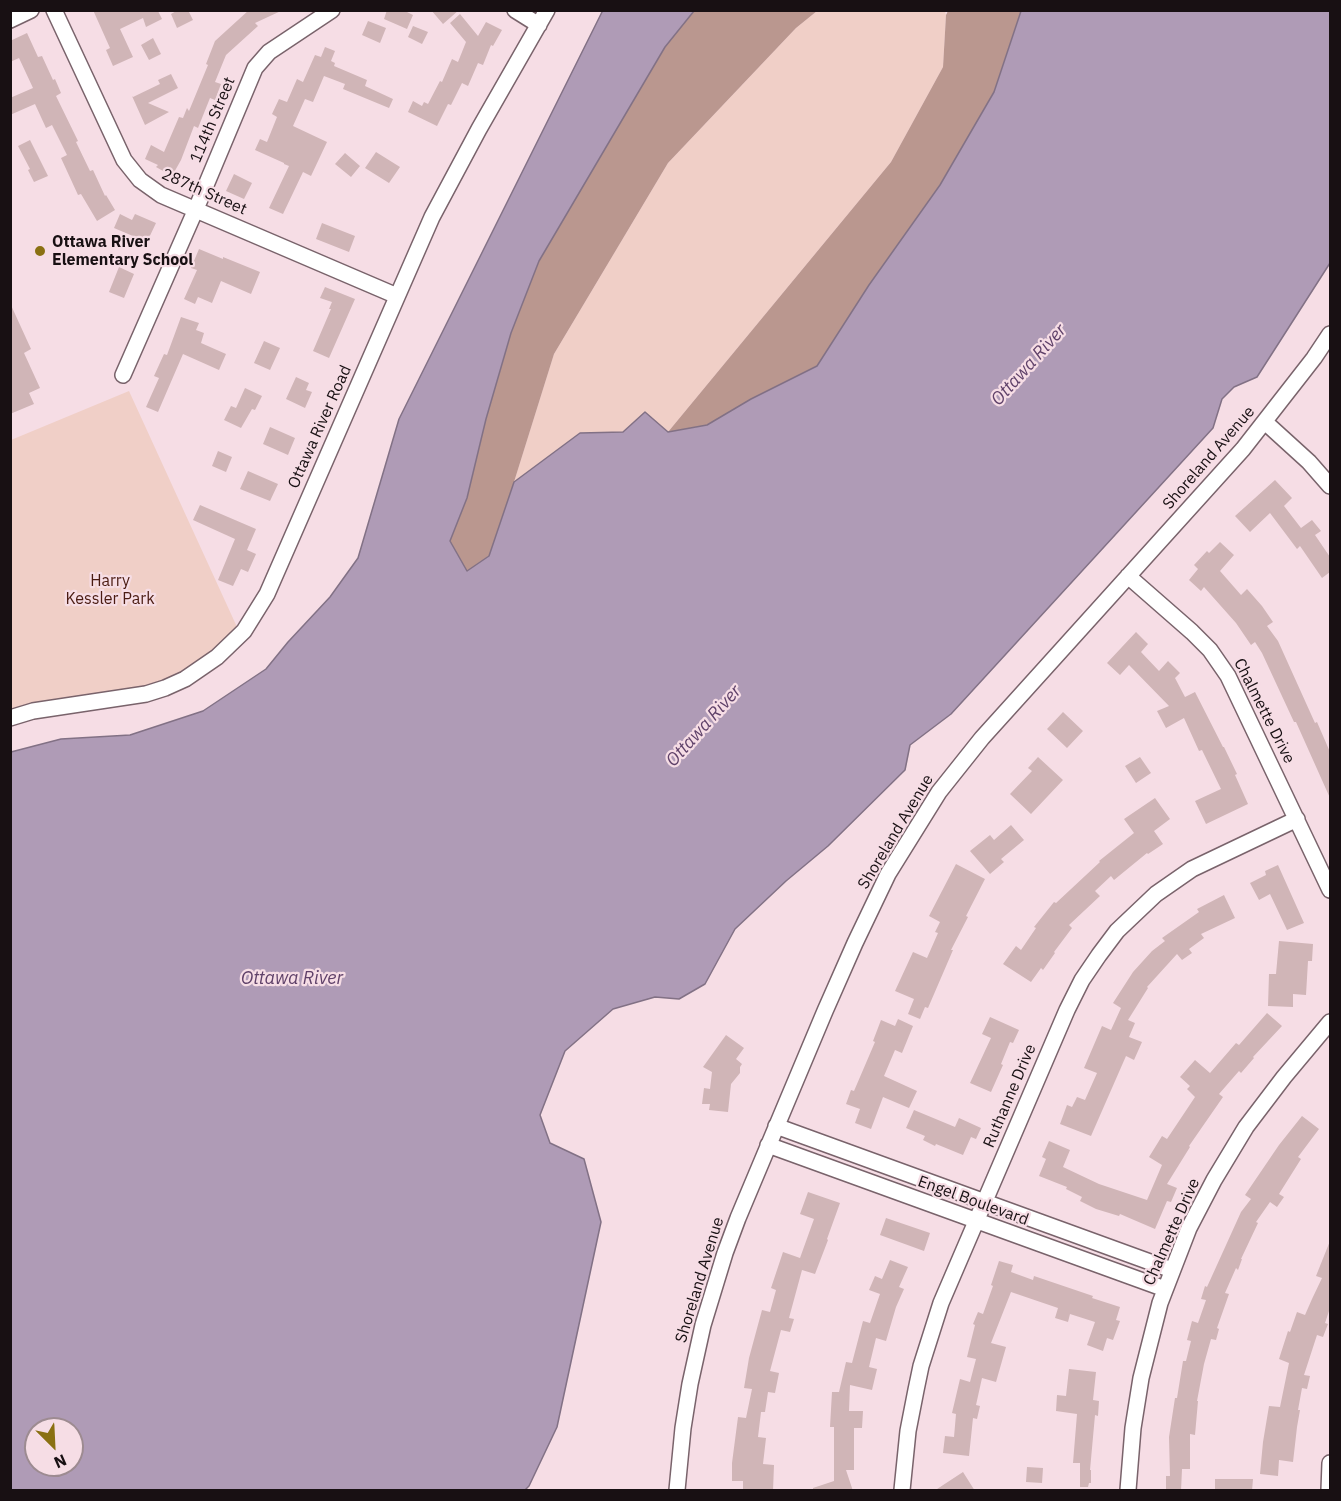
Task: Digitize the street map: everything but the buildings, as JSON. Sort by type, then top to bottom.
[{"type":"street","points":[[10,20],[31,10]]},
{"type":"street","name":"287th Street","points":[[54,10],[124,160],[140,180],[160,195],[397,296]]},
{"type":"street","name":"114th Street","points":[[123,375],[255,68],[269,52],[332,10]]},
{"type":"street","points":[[515,10],[539,25]]},
{"type":"street","name":"Ottawa River Road","points":[[10,718],[33,711],[146,694],[165,688],[185,679],[217,657],[244,630],[267,594],[432,217],[547,10]]},
{"type":"street","name":"Shoreland Avenue","points":[[677,1491],[685,1407],[703,1325],[717,1275],[768,1145],[837,982],[888,874],[939,792],[982,738],[1243,449],[1330,334]]},
{"type":"street","points":[[1265,422],[1309,462],[1330,486]]},
{"type":"street","name":"Chalmette Drive","points":[[1128,576],[1192,632],[1210,650],[1223,668],[1330,890]]},
{"type":"street","name":"Ruthanne Drive","points":[[902,1491],[910,1421],[921,1366],[941,1303],[1072,1000],[1087,971],[1124,924],[1149,900],[1183,875],[1296,819]]},
{"type":"street","name":"Chalmette Drive","points":[[1128,1491],[1132,1428],[1141,1378],[1165,1289],[1189,1228],[1233,1148],[1270,1095],[1330,1022]]},
{"type":"street","name":"Engel Boulevard","points":[[776,1126],[1172,1270]]},
{"type":"street","name":"Engel Boulevard","points":[[768,1145],[1165,1289]]},
{"type":"street","points":[[1329,1491],[1330,1463]]},
{"type":"green space","points":[[817,11],[945,11],[943,67],[891,162],[668,432],[580,433],[514,482],[554,354],[668,163],[796,28]]},
{"type":"green space","name":"Harry Kessler Park","points":[[129,391],[237,627],[227,639],[200,661],[151,685],[116,692],[54,699],[11,709],[11,440]]},
{"type":"shaded area","points":[[694,11],[817,11],[796,28],[668,163],[554,354],[489,556],[467,572],[450,541],[467,498],[486,419],[511,333],[539,261],[665,47]]},
{"type":"shaded area","points":[[948,11],[1021,11],[994,92],[940,185],[869,285],[817,366],[751,399],[707,425],[668,432],[891,162],[943,67]]},
{"type":"water","name":"Ottawa River","points":[[603,10],[694,11],[665,47],[539,261],[511,333],[486,419],[467,498],[450,541],[467,571],[489,556],[514,482],[580,433],[623,432],[645,412],[668,432],[707,425],[751,399],[817,366],[869,285],[940,185],[994,92],[1021,11],[1330,11],[1330,263],[1257,377],[1234,387],[1222,399],[1213,428],[951,714],[910,745],[905,770],[828,846],[786,881],[735,929],[705,984],[679,999],[655,997],[613,1009],[565,1051],[540,1115],[550,1143],[584,1159],[601,1222],[557,1427],[529,1486],[525,1490],[11,1490],[11,752],[61,739],[130,735],[203,711],[266,669],[330,597],[358,558],[399,419]]},
{"type":"place","name":"Ottawa River Elementary School","points":[[40,251]]}]
